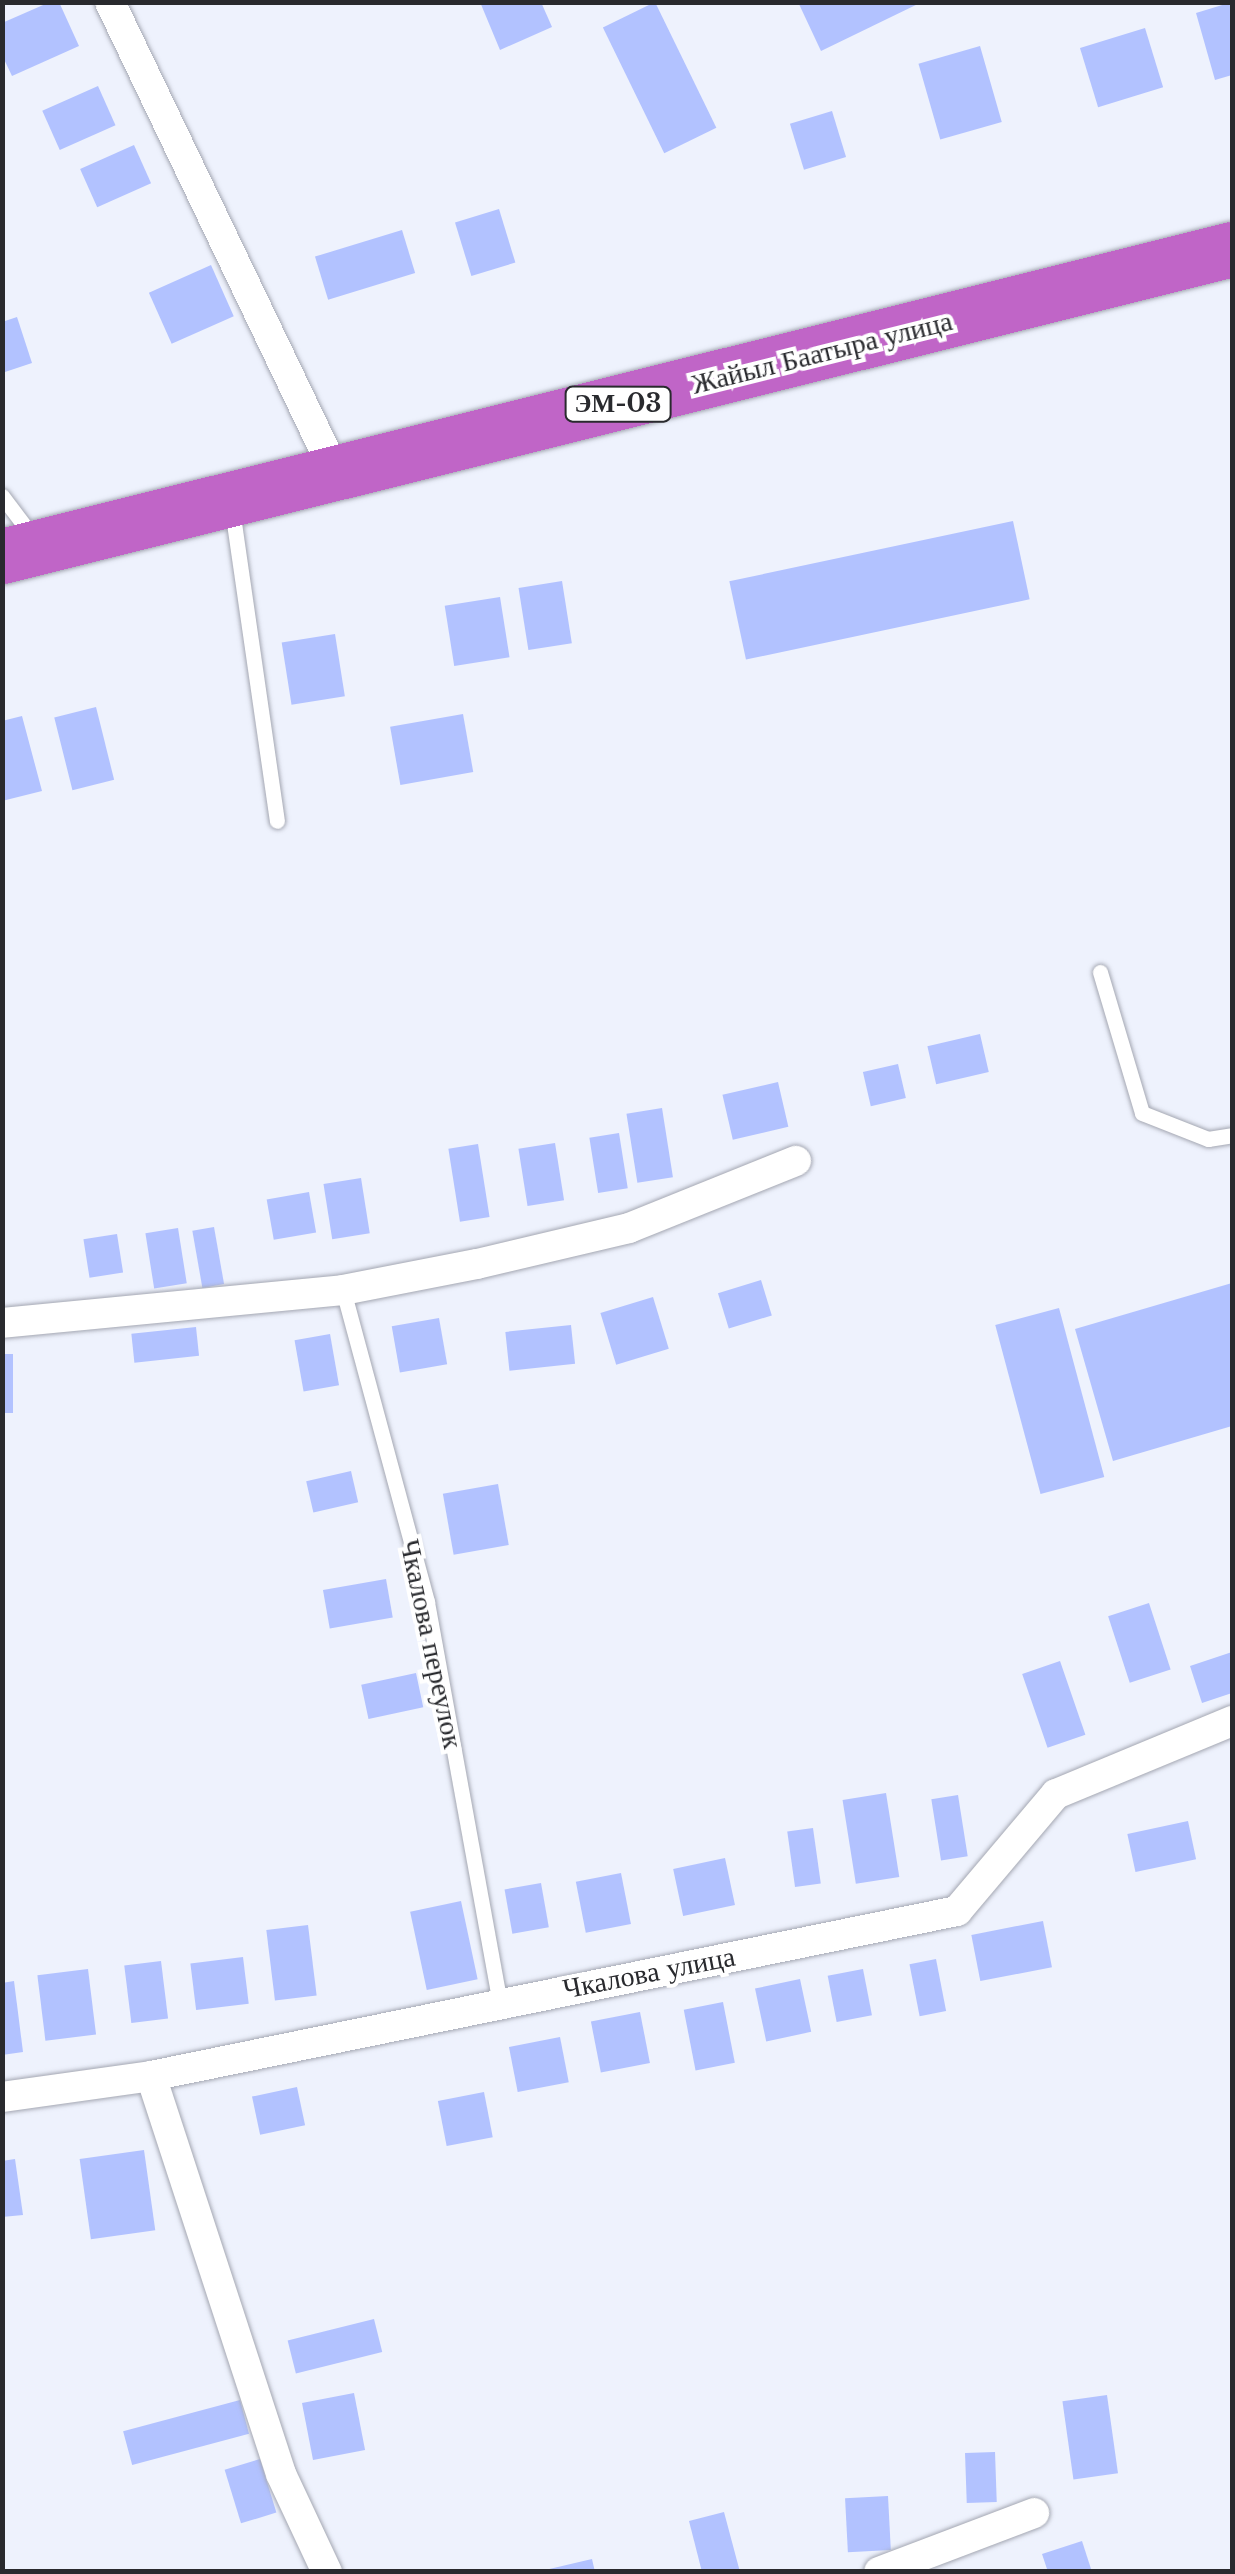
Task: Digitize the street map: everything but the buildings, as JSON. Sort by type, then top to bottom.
[{"type":"highway","name":"Жайыл Баатыра улица","points":[[22,552],[1232,249]]},
{"type":"street","points":[[110,2],[337,476]]},
{"type":"street","points":[[2,1323],[343,1290],[477,1264],[629,1228],[796,1161]]},
{"type":"street","name":"Чкалова улица","points":[[2,2097],[152,2076],[957,1911],[1056,1794],[1232,1721]]},
{"type":"street","points":[[152,2076],[281,2474],[327,2572]]},
{"type":"street","points":[[879,2572],[1034,2513]]},
{"type":"lane","points":[[2,496],[22,552]]},
{"type":"lane","points":[[231,501],[278,821]]},
{"type":"lane","points":[[1100,972],[1142,1114],[1208,1139],[1232,1136]]},
{"type":"lane","name":"Чкалова переулок","points":[[343,1290],[426,1602],[500,2003]]}]
